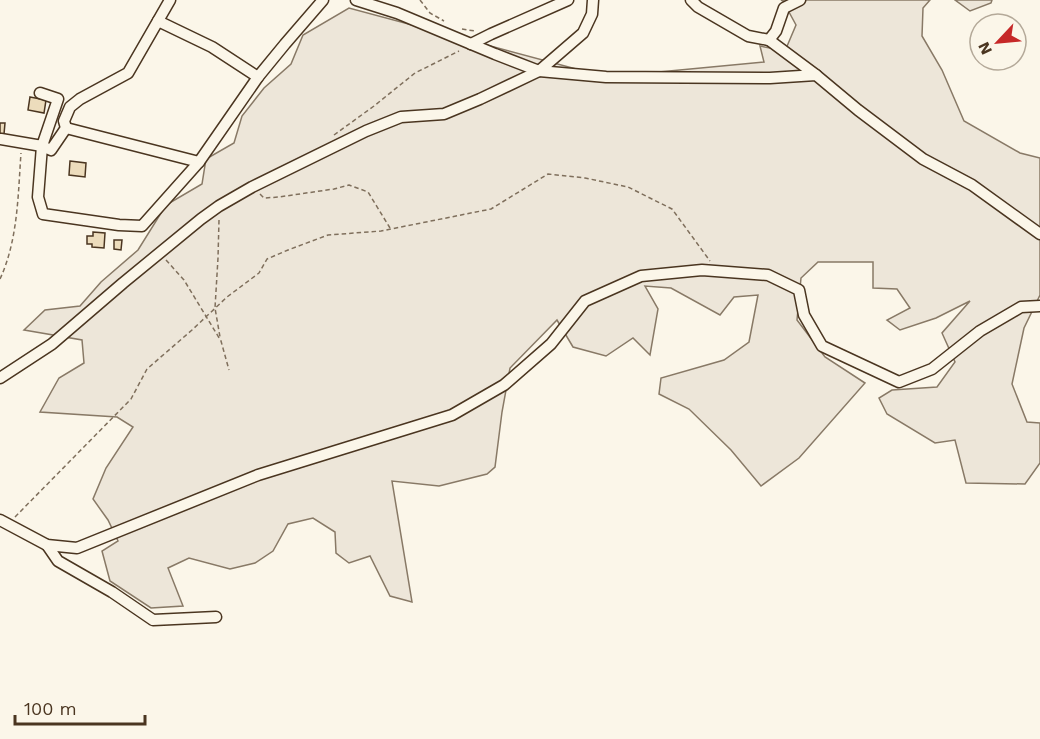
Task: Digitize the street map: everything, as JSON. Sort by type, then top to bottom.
[{"type":"street","points":[[66,128],[64,121],[70,107],[80,99],[128,73],[170,0]]},
{"type":"street","points":[[40,93],[58,99],[42,147],[38,197],[43,214],[118,225],[142,226],[199,162],[258,77],[323,0]]},
{"type":"street","points":[[356,0],[539,71],[606,76],[770,78],[816,75]]},
{"type":"street","points":[[471,44],[568,0]]},
{"type":"street","points":[[0,378],[52,344],[219,206],[252,187],[366,131],[401,117],[444,114],[539,71],[583,33],[592,14],[593,0]]},
{"type":"street","points":[[691,0],[698,7],[748,36],[769,40],[923,159],[972,185],[1040,234]]},
{"type":"street","points":[[769,40],[776,31],[784,8],[800,0]]},
{"type":"street","points":[[158,21],[212,47],[258,77]]},
{"type":"street","points":[[1,139],[51,150],[66,128]]},
{"type":"street","points":[[66,128],[199,162]]},
{"type":"street","points":[[4,522],[46,545],[77,548],[258,475],[452,415],[504,385],[550,344],[585,301],[641,276],[702,270],[768,275],[799,290],[804,315],[822,346],[899,382],[932,369],[980,331],[1021,307],[1040,306]]},
{"type":"street","points":[[46,545],[58,561],[112,592],[153,620],[216,617]]},
{"type":"path","points":[[420,0],[430,13],[450,25]]},
{"type":"path","points":[[458,27],[491,34]]},
{"type":"path","points":[[335,134],[415,73],[471,44]]},
{"type":"path","points":[[0,279],[16,221],[23,143]]},
{"type":"path","points":[[4,522],[131,399],[147,369],[227,297],[259,273],[267,259],[328,235],[391,230],[490,208],[548,174],[585,178],[628,187],[672,209],[717,271]]},
{"type":"path","points":[[252,187],[264,198],[349,185],[357,187],[368,192],[391,230]]},
{"type":"path","points":[[219,206],[215,308],[229,370]]},
{"type":"path","points":[[160,254],[184,280],[221,341]]},
{"type":"shaded area","points":[[781,0],[930,0],[923,8],[922,36],[942,70],[964,121],[1020,153],[1040,158],[1040,295],[1024,328],[1012,384],[1027,422],[1040,423],[1040,463],[1025,484],[966,483],[955,440],[935,443],[887,414],[879,398],[892,390],[937,387],[955,362],[942,333],[970,301],[936,318],[900,330],[887,320],[910,308],[897,289],[873,288],[873,262],[818,262],[801,278],[797,320],[825,357],[865,383],[799,458],[761,486],[731,450],[689,409],[659,394],[661,378],[724,360],[749,342],[758,295],[734,297],[720,315],[671,288],[645,286],[658,309],[650,355],[633,338],[606,356],[573,347],[557,320],[510,368],[495,467],[487,474],[439,486],[392,481],[412,602],[390,596],[370,556],[349,563],[336,553],[335,532],[313,518],[288,524],[273,551],[255,563],[230,569],[189,558],[168,568],[183,606],[151,608],[110,581],[102,551],[118,541],[108,520],[93,499],[106,468],[133,427],[117,417],[40,412],[59,378],[84,363],[82,340],[24,330],[45,310],[80,306],[101,282],[138,250],[166,205],[202,184],[206,159],[234,143],[242,116],[264,88],[291,64],[303,35],[349,8],[606,77],[764,62],[760,46],[785,51],[796,25]]},
{"type":"shaded area","points":[[955,0],[992,0],[991,3],[970,11]]},
{"type":"building","points":[[30,97],[46,100],[44,113],[28,110]]},
{"type":"building","points":[[0,123],[5,123],[4,134],[0,134]]},
{"type":"building","points":[[70,161],[86,163],[85,177],[69,175]]},
{"type":"building","points":[[93,232],[105,233],[104,248],[87,244],[87,236],[93,236]]},
{"type":"building","points":[[114,240],[122,240],[121,250],[114,249]]}]
